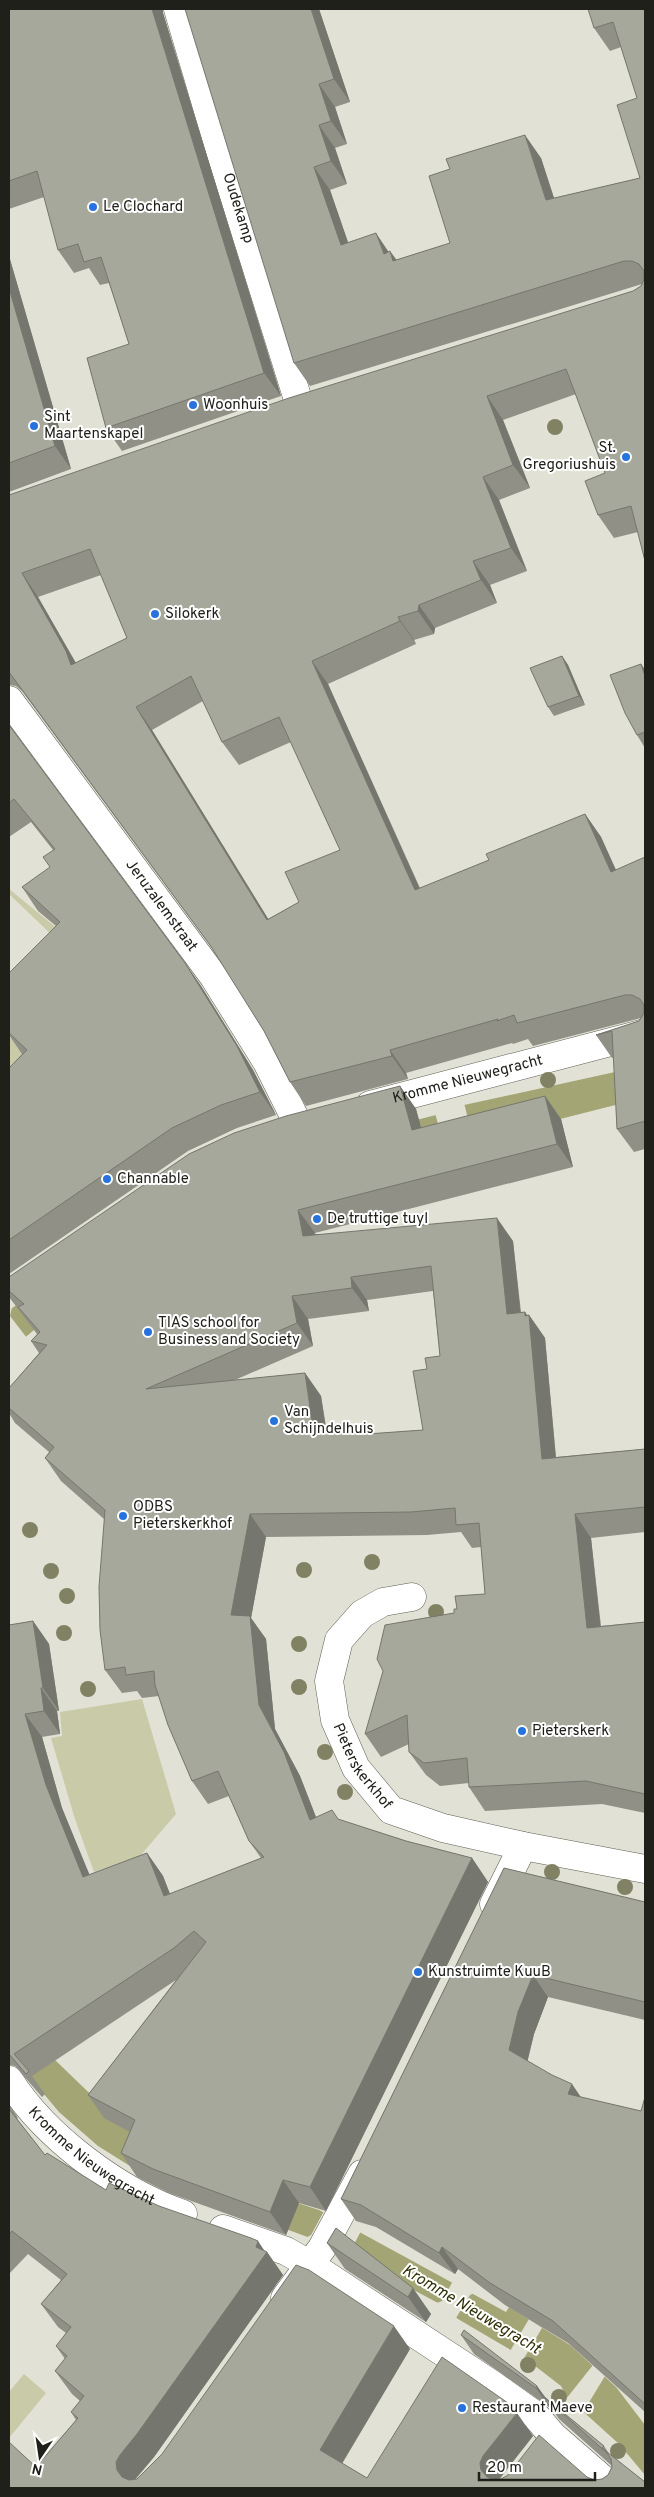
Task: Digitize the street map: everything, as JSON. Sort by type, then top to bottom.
[{"type":"street","name":"Oudekamp","points":[[178,9],[220,151],[300,406]]},
{"type":"street","points":[[272,416],[328,397]]},
{"type":"street","name":"Jeruzalemstraat","points":[[9,700],[214,977],[267,1062],[322,1117]]},
{"type":"street","name":"Kromme Nieuwegracht","points":[[271,1133],[322,1117],[645,1033]]},
{"type":"street","name":"Pieterskerkhof","points":[[412,1597],[383,1602],[362,1614],[338,1640],[329,1681],[335,1720],[356,1768],[391,1810],[442,1828],[523,1846],[645,1869]]},
{"type":"street","points":[[484,1926],[523,1846]]},
{"type":"street","name":"Kromme Nieuwegracht","points":[[9,2080],[42,2120],[80,2156],[133,2193],[163,2208],[286,2251],[316,2256],[535,2415],[553,2436],[612,2488]]},
{"type":"street","points":[[271,2318],[316,2256],[340,2218],[371,2156]]},
{"type":"street","points":[[535,2458],[553,2436]]},
{"type":"shaded area","points":[[9,889],[64,934],[53,936],[9,894]]},
{"type":"shaded area","points":[[9,1036],[25,1051],[22,1054],[9,1108]]},
{"type":"shaded area","points":[[142,1699],[176,1814],[140,1856],[94,1872],[75,1819],[51,1738],[62,1736],[60,1712]]},
{"type":"shaded area","points":[[24,2374],[46,2393],[9,2438],[9,2392]]},
{"type":"water","points":[[615,1072],[639,1099],[410,1157],[34,1330],[9,1351],[9,1310],[50,1283],[377,1130],[436,1115],[464,1105]]},
{"type":"water","points":[[9,1987],[55,2060],[108,2111],[246,2186],[319,2210],[506,2312],[509,2307],[570,2345],[616,2387],[645,2425],[645,2475],[619,2444],[567,2397],[561,2386],[526,2359],[458,2319],[438,2303],[352,2257],[305,2236],[154,2181],[98,2146],[59,2112],[23,2069]]},
{"type":"pier","points":[[464,1103],[474,1142],[445,1149],[435,1113]]},
{"type":"pier","points":[[12,1307],[10,1316],[27,1338],[9,1352],[9,1310]]},
{"type":"pier","points":[[324,2211],[361,2231],[349,2254],[352,2258],[305,2238],[311,2235]]},
{"type":"pier","points":[[454,2279],[477,2292],[470,2295],[456,2318],[437,2303],[442,2301]]},
{"type":"pier","points":[[529,2319],[542,2328],[523,2360],[510,2351]]},
{"type":"pier","points":[[593,2365],[605,2376],[582,2414],[566,2399]]},
{"type":"building","points":[[9,9],[152,9],[264,373],[106,428],[87,358],[129,344],[101,257],[84,262],[78,244],[58,250],[37,171],[9,181]]},
{"type":"building","points":[[185,9],[311,9],[334,79],[319,84],[331,121],[319,125],[331,161],[314,167],[341,245],[376,233],[384,254],[390,251],[393,261],[450,243],[429,176],[450,169],[446,159],[525,135],[546,200],[640,178],[617,105],[637,98],[613,22],[594,28],[588,9],[645,9],[645,561],[631,506],[598,515],[585,481],[605,473],[566,369],[487,396],[513,465],[483,477],[511,548],[473,561],[481,580],[419,605],[418,611],[398,617],[400,621],[312,661],[415,890],[489,860],[486,854],[585,814],[611,872],[645,857],[645,1121],[617,1129],[612,1031],[596,1035],[639,1021],[644,1013],[644,1005],[640,999],[632,995],[625,995],[517,1023],[514,1015],[497,1021],[498,1019],[390,1050],[392,1056],[290,1082],[264,1031],[210,945],[9,672],[9,495],[289,398],[633,291],[641,286],[644,279],[644,271],[639,264],[632,261],[624,261],[294,363]],"holes":[[[90,549],[127,638],[71,665],[66,651],[22,573]],[[191,676],[222,742],[279,717],[340,850],[285,872],[299,902],[267,920],[136,707]]]},
{"type":"building","points":[[9,288],[55,446],[9,463]]},
{"type":"building","points":[[562,656],[579,696],[548,707],[530,668]]},
{"type":"building","points":[[641,664],[645,676],[645,732],[637,735],[625,713],[610,675]]},
{"type":"building","points":[[9,725],[185,963],[237,1046],[260,1092],[221,1105],[172,1128],[9,1240],[9,1068],[27,1050],[9,1033],[9,973],[60,922],[22,887],[50,867],[43,857],[55,849],[14,799],[9,803]]},
{"type":"building","points":[[400,1086],[412,1130],[545,1096],[557,1144],[298,1210],[303,1236],[497,1218],[507,1314],[525,1312],[525,1316],[529,1315],[542,1459],[645,1449],[645,1507],[575,1514],[587,1628],[645,1622],[645,1794],[586,1781],[469,1787],[467,1758],[424,1763],[409,1752],[407,1715],[365,1734],[383,1671],[377,1659],[385,1625],[454,1613],[454,1609],[457,1609],[455,1596],[485,1594],[479,1523],[456,1525],[455,1508],[411,1512],[250,1514],[231,1615],[250,1616],[259,1705],[284,1752],[310,1820],[332,1810],[338,1819],[406,1841],[472,1858],[310,2187],[283,2180],[270,2212],[153,2169],[121,2153],[135,2120],[88,2095],[206,1942],[194,1931],[174,1948],[14,2054],[29,2071],[26,2074],[9,2054],[9,1625],[33,1621],[43,1688],[41,1688],[44,1711],[25,1714],[46,1785],[83,1877],[147,1853],[164,1896],[264,1857],[249,1841],[218,1771],[192,1781],[168,1725],[155,1685],[154,1671],[126,1675],[125,1667],[105,1670],[100,1630],[99,1587],[105,1510],[45,1458],[54,1447],[9,1408],[9,1388],[47,1345],[31,1341],[40,1332],[18,1307],[24,1304],[9,1291],[9,1277],[189,1154],[234,1133],[286,1116]],"holes":[[[431,1266],[440,1356],[425,1358],[427,1369],[413,1371],[423,1430],[367,1434],[349,1423],[313,1428],[305,1373],[146,1389],[297,1323],[292,1296],[352,1288],[351,1277]]]},
{"type":"building","points":[[504,1868],[645,1902],[645,2002],[533,1975],[518,2012],[509,2050],[552,2075],[572,2084],[568,2094],[641,2111],[645,2097],[645,2404],[553,2321],[490,2283],[442,2247],[439,2253],[361,2205],[341,2199]]},
{"type":"building","points":[[9,2109],[45,2155],[47,2153],[106,2190],[109,2183],[159,2206],[258,2241],[256,2247],[267,2252],[120,2455],[116,2462],[117,2470],[122,2477],[129,2480],[137,2479],[162,2454],[296,2265],[309,2270],[394,2326],[320,2450],[367,2478],[442,2357],[508,2403],[517,2413],[483,2456],[480,2463],[481,2470],[487,2477],[494,2480],[508,2475],[539,2435],[587,2477],[594,2480],[602,2479],[608,2475],[612,2467],[611,2459],[607,2453],[543,2396],[604,2446],[602,2448],[645,2482],[645,2488],[9,2488],[9,2442],[36,2467],[78,2418],[71,2412],[84,2396],[55,2371],[67,2356],[56,2346],[71,2327],[41,2304],[67,2274],[12,2231],[9,2235]]},
{"type":"building","points":[[336,2228],[413,2288],[408,2297],[327,2243]]},
{"type":"building","points":[[464,2330],[537,2386],[536,2388],[461,2335]]},
{"type":"place","name":"Le Clochard","points":[[93,207]]},
{"type":"place","name":"Woonhuis","points":[[193,405]]},
{"type":"place","name":"Sint Maartenskapel","points":[[34,426]]},
{"type":"place","name":"St. Gregoriushuis","points":[[626,457]]},
{"type":"place","name":"Silokerk","points":[[155,614]]},
{"type":"place","name":"Channable","points":[[107,1179]]},
{"type":"place","name":"De truttige tuyl","points":[[317,1219]]},
{"type":"place","name":"TIAS school for Business and Society","points":[[148,1332]]},
{"type":"place","name":"Van Schijndelhuis","points":[[274,1421]]},
{"type":"place","name":"ODBS Pieterskerkhof","points":[[123,1516]]},
{"type":"place","name":"Pieterskerk","points":[[522,1731]]},
{"type":"place","name":"Kunstruimte KuuB","points":[[418,1972]]},
{"type":"place","name":"Restaurant Maeve","points":[[462,2408]]}]
